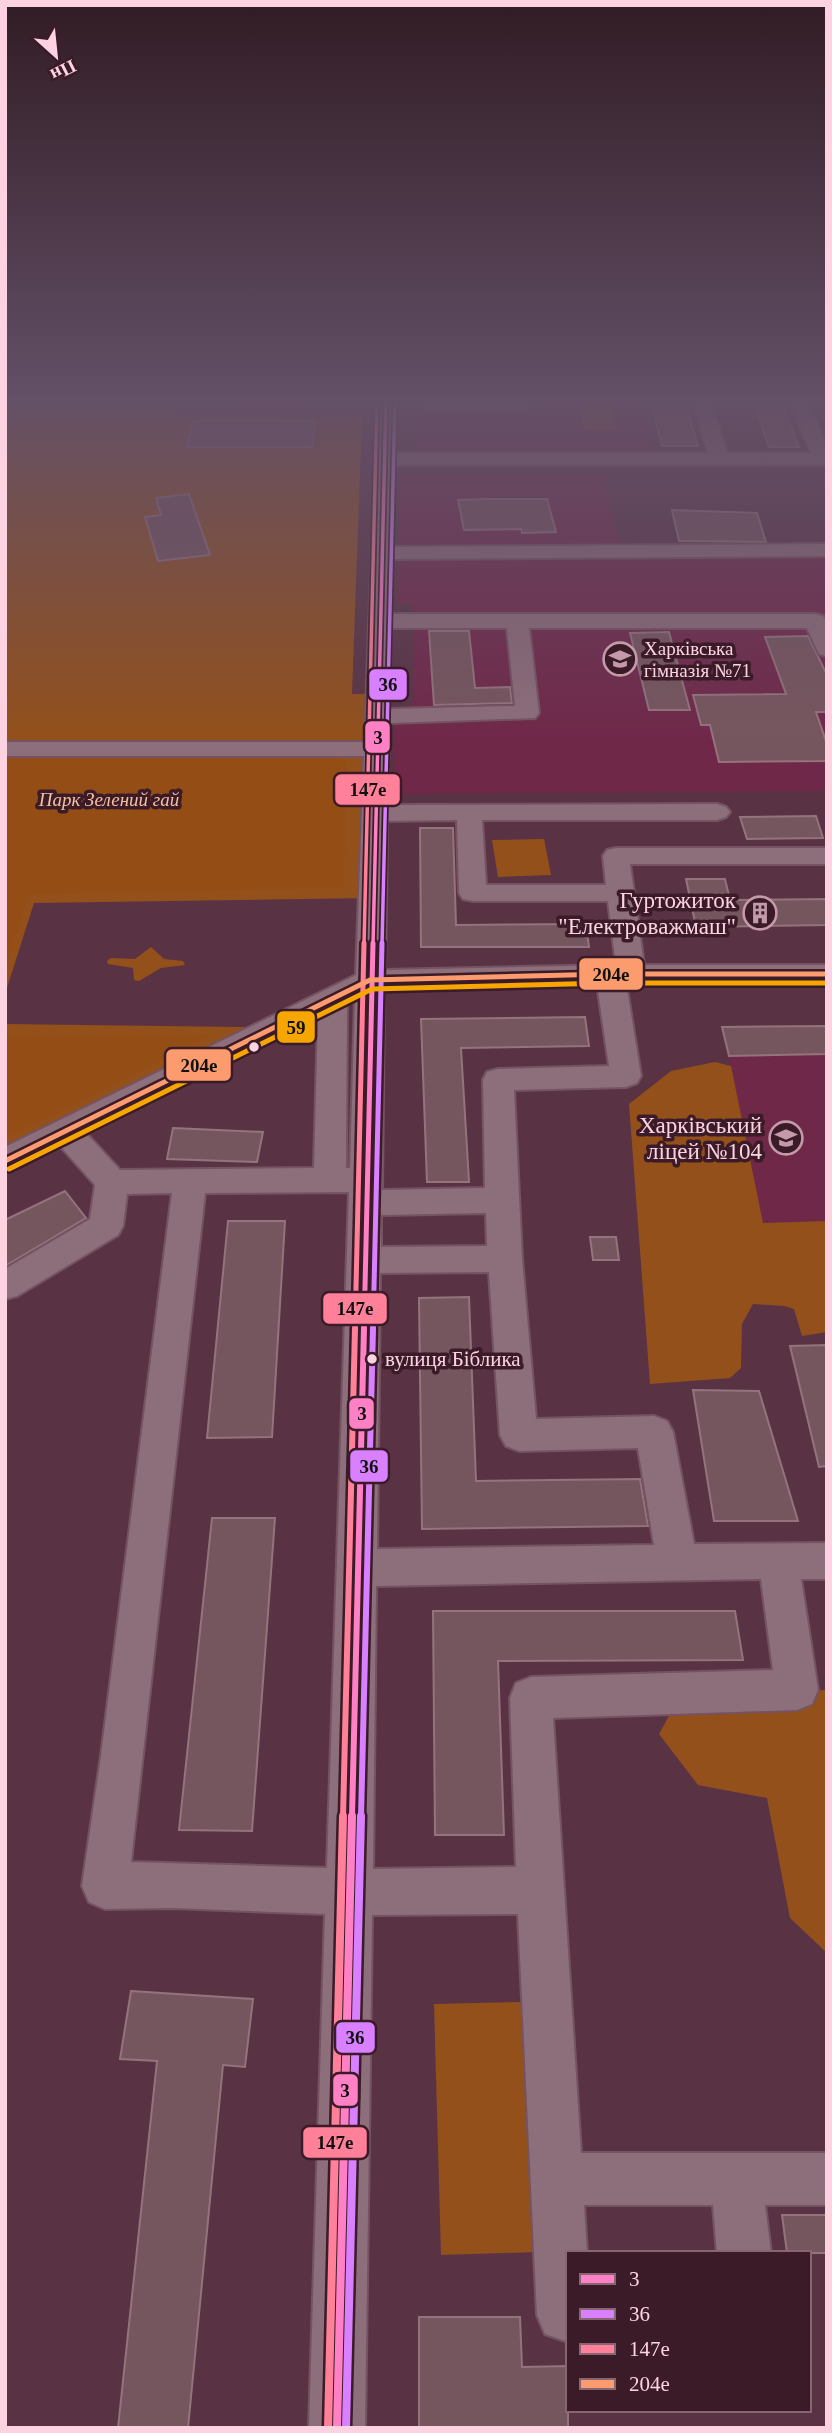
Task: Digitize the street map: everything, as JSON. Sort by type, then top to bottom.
[{"type":"street","points":[[337,2428],[363,1260],[353,1188],[351,989],[374,813],[383,513]]},
{"type":"street","points":[[382,553],[827,550]]},
{"type":"street","points":[[377,716],[527,713],[517,620]]},
{"type":"street","points":[[380,621],[815,621],[827,649]]},
{"type":"street","points":[[5,749],[376,749]]},
{"type":"street","points":[[374,813],[717,812]]},
{"type":"street","points":[[469,813],[473,893],[621,893]]},
{"type":"street","points":[[677,1562],[654,1432],[519,1435],[505,1259],[498,1080],[626,1076],[621,974],[621,893],[616,856],[827,856]]},
{"type":"street","points":[[5,1161],[351,989],[621,974],[827,974]]},
{"type":"street","points":[[64,1130],[112,1182],[190,1181],[353,1188],[502,1200]]},
{"type":"street","points":[[190,1181],[105,1886],[170,1883],[349,1892],[540,1890]]},
{"type":"street","points":[[5,1286],[106,1226],[112,1182]]},
{"type":"street","points":[[363,1260],[505,1259]]},
{"type":"street","points":[[566,2315],[555,2179],[531,1698],[812,1690],[778,1561]]},
{"type":"street","points":[[356,1569],[827,1561]]},
{"type":"street","points":[[555,2179],[827,2179]]},
{"type":"street","points":[[736,2179],[744,2251]]},
{"type":"shaded area","name":"Харківська гімназія №71","points":[[399,513],[612,513],[622,557],[827,556],[827,791],[395,794],[394,716],[413,717],[414,699],[414,604],[398,604]]},
{"type":"shaded area","name":"Харківський ліцей №104","points":[[827,1026],[827,1221],[763,1223],[722,1027]]},
{"type":"green space","name":"Парк Зелений гай","points":[[5,513],[359,513],[352,694],[379,694],[372,898],[34,903],[5,994]]},
{"type":"green space","name":"Парк Зелений гай","points":[[5,758],[347,759],[344,888],[29,894],[5,972]]},
{"type":"green space","points":[[544,839],[551,875],[498,877],[492,840]]},
{"type":"green space","points":[[151,947],[164,959],[183,961],[185,965],[161,968],[139,981],[134,980],[133,968],[108,964],[107,961],[111,958],[135,959]]},
{"type":"green space","points":[[5,1024],[239,1027],[252,1027],[5,1153]]},
{"type":"green space","points":[[212,1035],[5,1138],[5,1036]]},
{"type":"green space","points":[[715,1062],[731,1066],[763,1223],[827,1221],[827,1332],[802,1336],[794,1309],[753,1304],[742,1324],[741,1368],[730,1378],[650,1384],[629,1104],[671,1071]]},
{"type":"green space","points":[[827,1690],[827,1953],[790,1918],[767,1798],[698,1785],[659,1734],[681,1694]]},
{"type":"green space","points":[[523,2002],[538,2252],[441,2255],[434,2004]]},
{"type":"building","points":[[160,513],[195,513],[210,555],[158,561],[145,517],[161,515]]},
{"type":"building","points":[[461,513],[551,513],[556,532],[522,533],[521,529],[464,530]]},
{"type":"building","points":[[673,513],[744,513],[757,513],[766,542],[679,541]]},
{"type":"building","points":[[429,631],[469,631],[475,688],[510,687],[512,703],[434,705]]},
{"type":"building","points":[[669,632],[690,710],[649,710],[630,633]]},
{"type":"building","points":[[808,636],[827,675],[827,712],[816,712],[827,744],[827,761],[719,762],[710,725],[701,725],[693,695],[786,694],[765,637]]},
{"type":"building","points":[[816,816],[823,838],[747,839],[740,817]]},
{"type":"building","points":[[420,828],[453,828],[456,925],[586,924],[589,947],[421,947]]},
{"type":"building","name":"Гуртожиток \"Електроважмаш\"","points":[[686,879],[725,879],[730,900],[827,899],[827,925],[696,927]]},
{"type":"building","points":[[585,1017],[589,1046],[461,1048],[469,1182],[427,1182],[421,1019]]},
{"type":"building","points":[[827,1026],[827,1054],[729,1056],[722,1027]]},
{"type":"building","points":[[173,1128],[263,1132],[257,1162],[167,1159]]},
{"type":"building","points":[[65,1191],[86,1218],[5,1266],[5,1220]]},
{"type":"building","points":[[228,1221],[285,1221],[272,1437],[207,1438]]},
{"type":"building","points":[[590,1237],[616,1237],[619,1260],[593,1260]]},
{"type":"building","points":[[469,1297],[476,1481],[640,1479],[648,1526],[422,1529],[419,1298]]},
{"type":"building","points":[[827,1345],[827,1466],[819,1467],[790,1346]]},
{"type":"building","points":[[693,1390],[759,1391],[798,1521],[714,1521]]},
{"type":"building","points":[[212,1518],[275,1518],[252,1831],[179,1830]]},
{"type":"building","points":[[433,1611],[735,1611],[743,1660],[498,1661],[504,1835],[435,1835]]},
{"type":"building","points":[[131,1991],[253,1999],[245,2067],[223,2065],[188,2428],[118,2428],[157,2061],[120,2059]]},
{"type":"building","points":[[782,2215],[827,2215],[827,2253],[787,2251]]},
{"type":"building","points":[[419,2317],[520,2317],[522,2367],[566,2366],[568,2428],[419,2428]]},
{"type":"transit line","name":"147е","points":[[328,2428],[374,513]]},
{"type":"transit line","name":"3","points":[[337,2428],[383,513]]},
{"type":"transit line","name":"36","points":[[346,2428],[392,513]]},
{"type":"transit line","name":"204е","points":[[5,1161],[370,980],[610,974],[827,974]]},
{"type":"transit line","name":"59","points":[[9,1169],[372,989],[610,983],[827,983]]},
{"type":"place","name":"Харківська гімназія №71","points":[[620,659]]},
{"type":"place","name":"Гуртожиток \"Електроважмаш\"","points":[[760,913]]},
{"type":"place","name":"Харківський ліцей №104","points":[[786,1138]]},
{"type":"place","name":"вулиця Біблика","points":[[372,1359]]}]
